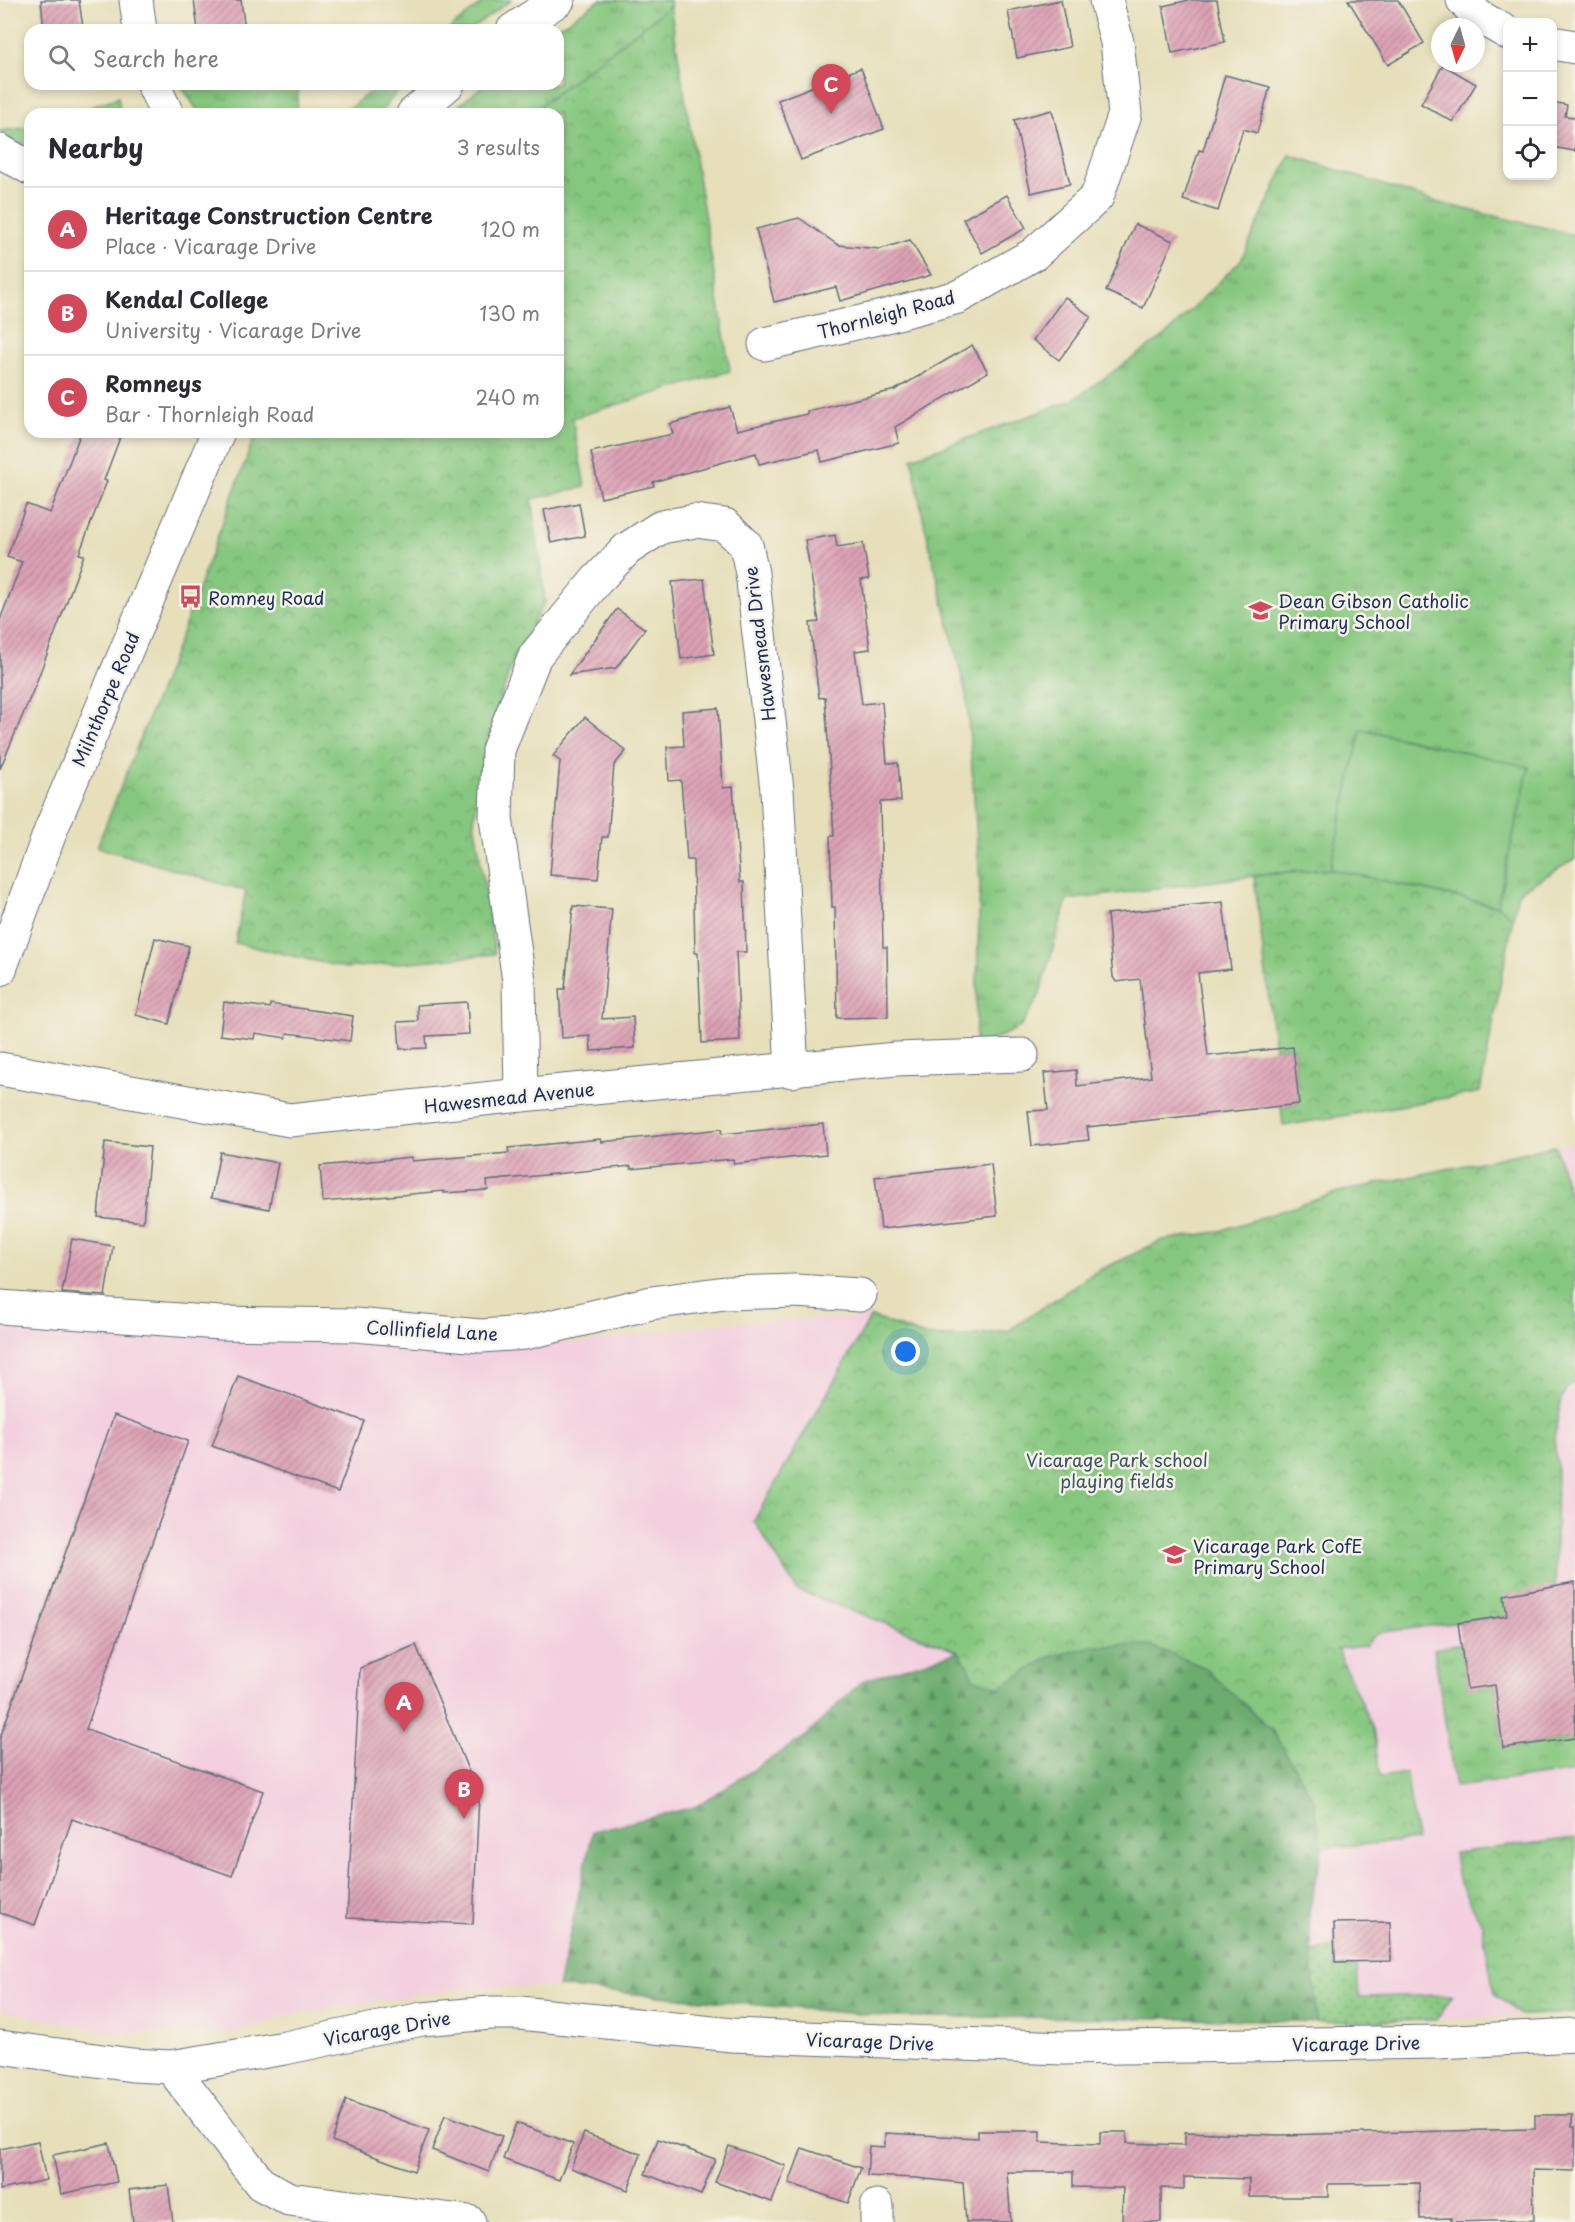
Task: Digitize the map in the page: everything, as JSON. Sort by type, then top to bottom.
[{"type":"main road","points":[[136,0],[139,24]]},
{"type":"main road","points":[[522,24],[558,0]]},
{"type":"main road","name":"Thornleigh Road","points":[[765,344],[957,297],[1034,254],[1097,197],[1125,114],[1117,42],[1106,0]]},
{"type":"main road","points":[[1463,0],[1478,16],[1503,30]]},
{"type":"main road","points":[[1557,44],[1575,47]]},
{"type":"main road","points":[[156,90],[164,108]]},
{"type":"main road","points":[[420,108],[441,90]]},
{"type":"main road","points":[[0,151],[24,165]]},
{"type":"main road","name":"Milnthorpe Road","points":[[0,969],[52,826],[215,438]]},
{"type":"main road","name":"Hawesmead Drive","points":[[521,1095],[519,981],[496,818],[498,750],[534,656],[597,581],[627,549],[661,527],[695,521],[725,525],[746,545],[752,573],[777,790],[792,1071]]},
{"type":"main road","name":"Hawesmead Avenue","points":[[0,1069],[290,1120],[896,1059],[1022,1055]]},
{"type":"main road","name":"Collinfield Lane","points":[[0,1307],[220,1323],[355,1325],[481,1336],[525,1333],[651,1303],[726,1293],[795,1291],[861,1295]]},
{"type":"main road","name":"Vicarage Drive","points":[[0,2047],[132,2065],[171,2067],[285,2048],[422,2019],[491,2013],[520,2013],[732,2035],[1063,2048],[1438,2042],[1575,2035]]},
{"type":"main road","points":[[171,2067],[261,2184],[289,2199],[469,2222]]},
{"type":"shaded area","points":[[1575,1142],[1575,2013],[1436,2020],[1317,2022],[1309,1913],[1322,1848],[892,2017],[558,1987],[455,1990],[287,2016],[234,2033],[117,2034],[0,2010],[0,1326],[582,1343],[721,1323],[871,1317],[927,1337],[963,1337],[1008,1331],[1094,1273],[1163,1240],[1217,1232],[1339,1192]]},
{"type":"green space","points":[[486,0],[511,0],[478,24],[456,24]]},
{"type":"green space","points":[[600,0],[670,0],[670,6],[564,88],[563,24]]},
{"type":"green space","points":[[670,6],[730,371],[572,418],[585,487],[532,499],[545,602],[515,654],[485,746],[474,820],[495,954],[346,968],[235,943],[246,891],[97,847],[181,636],[254,438],[564,438],[564,108],[538,108]]},
{"type":"green space","points":[[184,90],[298,90],[297,108],[196,108]]},
{"type":"green space","points":[[372,90],[398,90],[384,108],[350,108]]},
{"type":"green space","points":[[478,90],[561,90],[538,108],[455,108]]},
{"type":"green space","points":[[118,97],[120,108],[89,108]]},
{"type":"green space","points":[[24,128],[24,148],[0,132]]},
{"type":"green space","name":"Dean Gibson Catholic Primary School","points":[[1290,155],[1440,203],[1575,235],[1575,859],[1518,892],[1513,918],[1497,906],[1528,767],[1362,729],[1330,869],[1277,873],[1067,900],[1039,996],[1021,1027],[975,1048],[980,883],[967,698],[924,523],[912,458],[1071,401],[1167,334],[1241,260]]},
{"type":"green space","points":[[1361,729],[1529,767],[1497,906],[1330,869]]},
{"type":"green space","points":[[1330,869],[1497,906],[1513,918],[1480,1092],[1283,1126],[1281,1106],[1299,1104],[1293,1047],[1275,1049],[1254,876]]},
{"type":"green space","name":"Vicarage Park CofE Primary School","points":[[1555,1146],[1575,1213],[1575,1382],[1566,1389],[1561,1399],[1554,1439],[1557,1464],[1555,1605],[1530,1613],[1377,1633],[1365,1646],[1337,1649],[1373,1729],[1380,1777],[1406,1773],[1417,1840],[1322,1848],[1314,1800],[1272,1730],[1204,1667],[1149,1645],[1093,1646],[1050,1657],[1000,1687],[975,1679],[959,1651],[797,1590],[754,1521],[871,1317],[927,1337],[963,1337],[1008,1331],[1094,1273],[1163,1240],[1217,1232],[1339,1192]]},
{"type":"green space","points":[[1094,1273],[1100,1338],[1000,1687],[1050,1657],[1093,1646],[1149,1645],[1204,1667],[1272,1730],[1314,1800],[1322,1848],[1309,1913],[1317,2022],[1185,2018],[892,2017],[558,1987],[593,1831],[695,1807],[805,1737],[862,1681],[959,1651],[797,1590],[754,1521],[871,1317],[927,1337],[963,1337],[1008,1331]]},
{"type":"green space","points":[[1461,1644],[1467,1688],[1495,1685],[1503,1748],[1575,1738],[1575,1771],[1455,1787],[1434,1649]]},
{"type":"green space","points":[[1575,1838],[1575,2013],[1520,2015],[1494,1993],[1482,1924],[1458,1880],[1454,1853]]},
{"type":"green space","points":[[1335,1947],[1335,1967],[1357,1967],[1359,1997],[1453,1995],[1436,2020],[1317,2022],[1312,1952]]},
{"type":"building","points":[[41,0],[79,0],[82,24],[43,24]]},
{"type":"building","points":[[194,0],[241,0],[244,24],[197,24]]},
{"type":"building","points":[[1061,0],[1070,47],[1017,58],[1008,11]]},
{"type":"building","points":[[1189,0],[1217,0],[1225,42],[1172,53],[1163,6]]},
{"type":"building","points":[[1348,0],[1398,0],[1424,43],[1388,65]]},
{"type":"building","points":[[861,68],[884,129],[801,160],[778,100]]},
{"type":"building","points":[[1439,72],[1455,72],[1476,84],[1453,122],[1421,104]]},
{"type":"building","points":[[1225,75],[1270,87],[1257,133],[1243,129],[1218,211],[1183,200],[1199,150],[1203,151]]},
{"type":"building","points":[[1557,103],[1567,105],[1565,116],[1575,117],[1575,151],[1557,148]]},
{"type":"building","points":[[1052,110],[1070,184],[1031,193],[1014,120]]},
{"type":"building","points":[[1007,195],[1026,228],[982,253],[963,219]]},
{"type":"building","points":[[799,218],[838,245],[880,249],[910,240],[931,275],[840,301],[836,287],[774,302],[756,229]]},
{"type":"building","points":[[1135,224],[1173,241],[1143,308],[1106,291]]},
{"type":"building","points":[[1065,297],[1091,317],[1059,360],[1033,340]]},
{"type":"building","points":[[972,345],[988,372],[895,427],[899,443],[822,462],[819,450],[759,464],[756,453],[653,482],[654,486],[601,498],[591,452],[673,434],[670,424],[730,407],[737,430],[895,390]]},
{"type":"building","points":[[79,438],[120,438],[104,480],[107,481],[79,554],[84,555],[35,686],[0,769],[0,620],[22,562],[7,557],[26,504],[50,513]]},
{"type":"building","points":[[579,503],[585,536],[551,543],[544,510]]},
{"type":"building","points":[[835,535],[837,547],[863,543],[869,579],[861,580],[870,649],[855,651],[862,704],[882,702],[887,763],[898,763],[901,801],[880,802],[883,947],[887,947],[888,1017],[837,1018],[835,907],[832,907],[830,836],[834,836],[829,756],[825,697],[819,698],[810,623],[819,622],[805,540]]},
{"type":"building","points":[[704,579],[714,654],[681,659],[672,582]]},
{"type":"building","points":[[617,609],[645,629],[616,668],[569,675]]},
{"type":"building","points":[[718,708],[723,788],[733,787],[740,882],[744,882],[746,952],[736,952],[740,1041],[702,1043],[698,953],[695,953],[693,860],[687,860],[681,780],[669,781],[667,747],[684,746],[682,711]]},
{"type":"building","points":[[585,717],[626,751],[614,765],[608,837],[602,837],[598,879],[550,875],[560,761],[553,756]]},
{"type":"building","points":[[1223,902],[1231,969],[1198,973],[1208,1056],[1293,1047],[1299,1104],[1087,1127],[1089,1140],[1032,1146],[1028,1111],[1048,1110],[1044,1073],[1076,1070],[1077,1086],[1151,1077],[1140,979],[1116,982],[1113,977],[1107,914]]},
{"type":"building","points":[[573,906],[612,909],[602,1019],[633,1017],[635,1048],[591,1051],[590,1036],[562,1038],[559,989],[565,989]]},
{"type":"building","points":[[155,938],[189,946],[169,1024],[136,1015]]},
{"type":"building","points":[[224,1002],[270,1008],[270,1004],[353,1016],[350,1041],[287,1033],[286,1038],[255,1033],[254,1039],[220,1035]]},
{"type":"building","points":[[467,1002],[469,1034],[426,1036],[427,1048],[400,1049],[398,1022],[418,1021],[417,1005]]},
{"type":"building","points":[[823,1124],[826,1154],[734,1164],[733,1159],[631,1169],[631,1166],[487,1181],[488,1190],[444,1193],[444,1191],[323,1202],[320,1166],[412,1157],[412,1161],[509,1153],[508,1148],[601,1139],[602,1142],[721,1129],[722,1134]]},
{"type":"building","points":[[105,1142],[150,1147],[143,1222],[98,1217]]},
{"type":"building","points":[[220,1152],[278,1163],[269,1209],[211,1198]]},
{"type":"building","points":[[991,1164],[997,1216],[881,1229],[875,1177]]},
{"type":"building","points":[[72,1239],[113,1246],[105,1296],[62,1293]]},
{"type":"building","points":[[238,1376],[364,1421],[338,1492],[212,1446]]},
{"type":"building","points":[[114,1415],[188,1441],[86,1729],[263,1791],[232,1876],[72,1819],[35,1925],[0,1913],[0,1738]]},
{"type":"building","points":[[1575,1582],[1575,1738],[1503,1748],[1495,1685],[1467,1689],[1458,1623],[1507,1616],[1504,1595]]},
{"type":"building","points":[[416,1645],[479,1796],[473,1924],[347,1918],[360,1668]]},
{"type":"building","points":[[1390,1922],[1391,1961],[1335,1962],[1334,1923]]},
{"type":"building","points":[[346,2100],[429,2130],[414,2171],[332,2141]]},
{"type":"building","points":[[445,2115],[502,2136],[489,2172],[432,2150]]},
{"type":"building","points":[[1535,2115],[1572,2115],[1572,2127],[1575,2127],[1575,2171],[1533,2170],[1534,2220],[1451,2222],[1451,2218],[1420,2219],[1419,2183],[1328,2184],[1328,2197],[1249,2197],[1249,2179],[1184,2177],[1184,2189],[1161,2188],[1161,2222],[1122,2222],[1123,2188],[1073,2187],[1073,2172],[1007,2172],[1011,2222],[966,2222],[963,2183],[867,2176],[869,2146],[885,2147],[885,2133],[978,2138],[978,2131],[1040,2131],[1040,2142],[1100,2144],[1100,2132],[1127,2132],[1127,2143],[1185,2145],[1185,2132],[1280,2135],[1535,2129]]},
{"type":"building","points":[[516,2123],[573,2144],[559,2180],[503,2159]]},
{"type":"building","points":[[584,2133],[641,2154],[628,2190],[571,2168]]},
{"type":"building","points":[[658,2139],[715,2159],[701,2195],[645,2174]]},
{"type":"building","points":[[38,2141],[46,2180],[0,2190],[0,2149]]},
{"type":"building","points":[[109,2143],[117,2182],[61,2194],[53,2155]]},
{"type":"building","points":[[729,2146],[786,2166],[772,2202],[715,2182]]},
{"type":"building","points":[[802,2148],[861,2168],[848,2203],[789,2183]]},
{"type":"building","points":[[168,2185],[173,2222],[133,2222],[129,2190]]},
{"type":"place","name":"Romneys","points":[[831,114]]},
{"type":"place","name":"Romney Road","points":[[190,597]]},
{"type":"place","name":"Dean Gibson Catholic Primary School","points":[[1260,610]]},
{"type":"place","name":"Vicarage Park CofE Primary School","points":[[1175,1555]]},
{"type":"place","name":"Heritage Construction Centre","points":[[404,1732]]},
{"type":"place","name":"Kendal College","points":[[464,1819]]},
{"type":"park label","name":"Vicarage Park school playing fields","points":[[1117,1469]]}]
